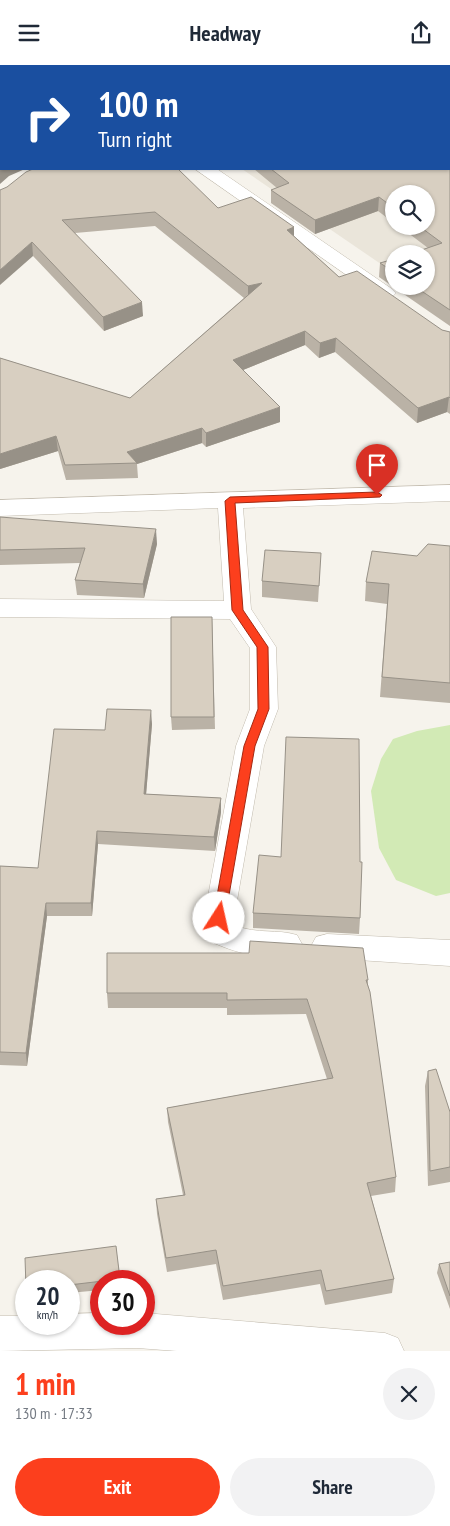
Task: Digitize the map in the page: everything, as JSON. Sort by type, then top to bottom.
[{"type":"street","points":[[206,170],[403,306]]},
{"type":"street","points":[[0,509],[450,493]]},
{"type":"street","points":[[230,501],[238,610],[263,647],[264,709],[250,746],[219,918],[225,934],[242,942],[450,953]]},
{"type":"street","points":[[0,609],[238,610]]},
{"type":"street","points":[[0,1334],[137,1330],[385,1351]]},
{"type":"shaded area","points":[[243,170],[450,170],[450,312],[434,295],[435,245],[385,245],[385,267]]},
{"type":"green space","points":[[450,725],[450,893],[436,896],[396,880],[379,848],[371,791],[381,759],[393,739],[417,731]]},
{"type":"building","points":[[31,170],[179,170],[218,208],[251,197],[294,227],[287,230],[339,277],[357,271],[385,290],[385,295],[392,295],[442,330],[450,332],[450,398],[418,408],[336,338],[320,343],[305,331],[233,360],[280,407],[206,433],[202,428],[127,452],[137,463],[65,465],[56,436],[0,454],[0,358],[130,398],[262,283],[248,286],[155,212],[62,220],[142,302],[103,317],[32,242],[0,270],[0,190]]},
{"type":"building","points":[[272,170],[450,170],[450,310],[428,295],[435,295],[435,245],[442,243],[431,235],[435,235],[435,185],[385,185],[385,201],[379,197],[315,220],[271,190],[289,183]]},
{"type":"building","points":[[0,517],[156,529],[143,584],[75,580],[85,548],[0,550]]},
{"type":"building","points":[[428,544],[450,546],[450,683],[382,677],[389,584],[366,582],[372,551],[417,556]]},
{"type":"building","points":[[265,550],[321,553],[319,586],[262,581]]},
{"type":"building","points":[[171,617],[212,617],[214,717],[171,717]]},
{"type":"building","points":[[107,709],[151,710],[144,794],[221,798],[214,837],[97,831],[91,903],[46,903],[26,1053],[0,1052],[0,866],[38,868],[54,729],[105,730]]},
{"type":"building","points":[[286,737],[359,739],[360,862],[362,862],[360,918],[253,913],[259,855],[281,857]]},
{"type":"building","points":[[250,941],[363,948],[368,980],[366,980],[370,992],[396,1177],[367,1183],[394,1279],[326,1291],[321,1270],[223,1286],[216,1250],[166,1258],[156,1199],[185,1195],[167,1108],[333,1078],[307,999],[227,1000],[227,993],[107,993],[107,953],[249,953]]},
{"type":"building","points":[[436,1069],[450,1112],[450,1167],[430,1171],[428,1071]]},
{"type":"building","points":[[116,1246],[119,1270],[90,1270],[90,1283],[80,1284],[80,1270],[25,1270],[25,1258]]},
{"type":"building","points":[[450,1262],[450,1296],[439,1264]]},
{"type":"route","points":[[219,918],[250,746],[264,709],[263,647],[238,610],[230,501],[377,495]]}]
